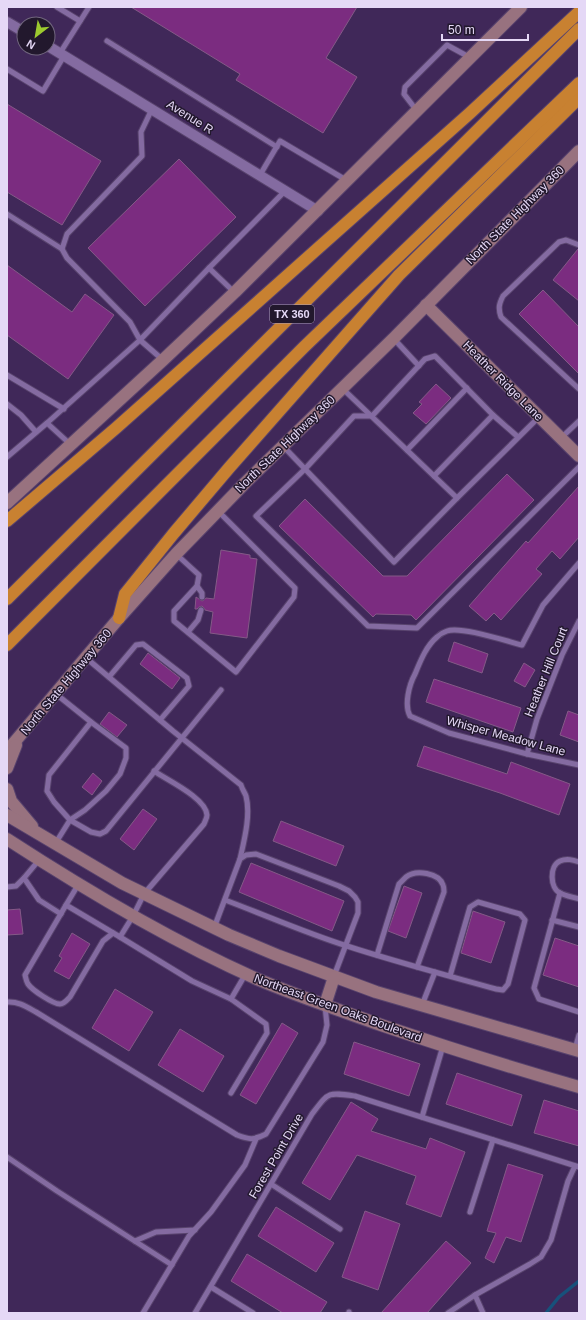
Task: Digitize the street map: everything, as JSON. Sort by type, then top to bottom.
[{"type":"highway","points":[[7,521],[116,428],[459,123],[579,12]]},
{"type":"highway","name":"TX 360","points":[[7,599],[579,29]]},
{"type":"highway","name":"TX 360","points":[[7,645],[304,347],[579,83]]},
{"type":"highway","points":[[119,618],[125,594],[169,539],[331,352],[399,275],[576,101],[579,96]]},
{"type":"main road","points":[[7,502],[163,360],[235,292],[318,211],[521,7]]},
{"type":"main road","name":"North State Highway 360","points":[[7,751],[56,694],[85,657],[176,554],[283,446],[394,338],[579,151]]},
{"type":"main road","name":"Heather Ridge Lane","points":[[426,305],[539,417],[577,451]]},
{"type":"main road","points":[[7,768],[18,738]]},
{"type":"main road","points":[[7,789],[11,801],[38,833]]},
{"type":"main road","points":[[7,815],[122,883],[214,928],[279,956],[376,992],[577,1050]]},
{"type":"main road","name":"Northeast Green Oaks Boulevard","points":[[7,839],[78,884],[133,916],[180,942],[246,974],[325,1006],[443,1046],[579,1087]]},
{"type":"main road","points":[[7,844],[26,851]]},
{"type":"main road","points":[[325,1006],[334,977]]},
{"type":"street","points":[[7,22],[16,27]]},
{"type":"street","name":"Avenue R","points":[[56,51],[318,211]]},
{"type":"lane","points":[[57,7],[80,21]]},
{"type":"lane","points":[[7,69],[43,91],[89,7]]},
{"type":"lane","points":[[107,41],[277,147]]},
{"type":"lane","points":[[417,111],[404,94],[405,87],[446,45],[470,58]]},
{"type":"lane","points":[[62,249],[67,234],[142,156],[141,132],[152,109]]},
{"type":"lane","points":[[260,175],[280,141],[347,181]]},
{"type":"lane","points":[[7,457],[64,409],[140,340],[285,190]]},
{"type":"lane","points":[[7,214],[62,249],[67,258],[130,322],[140,340],[163,360]]},
{"type":"lane","points":[[578,388],[501,317],[498,311],[499,304],[503,296],[559,242],[566,240],[579,245]]},
{"type":"lane","points":[[209,268],[235,292]]},
{"type":"lane","points":[[394,338],[419,366]]},
{"type":"lane","points":[[518,438],[493,415],[435,356],[425,360],[372,416],[354,416],[305,469],[256,516],[368,626],[417,628],[579,468]]},
{"type":"lane","points":[[7,375],[64,409]]},
{"type":"lane","points":[[343,388],[456,498]]},
{"type":"lane","points":[[407,450],[467,388]]},
{"type":"lane","points":[[7,404],[21,415],[36,432]]},
{"type":"lane","points":[[434,476],[493,415]]},
{"type":"lane","points":[[283,446],[394,562],[456,498],[539,417]]},
{"type":"lane","points":[[561,438],[579,421]]},
{"type":"lane","points":[[47,423],[70,444]]},
{"type":"lane","points":[[176,554],[199,575],[197,586],[174,611],[174,621],[236,672],[294,597],[296,588],[218,511]]},
{"type":"lane","name":"Whisper Meadow Lane","points":[[579,563],[543,604],[522,645],[464,630],[448,630],[436,637],[427,650],[413,677],[408,694],[408,712],[410,716],[449,733],[579,766]]},
{"type":"lane","points":[[197,586],[202,593],[202,597]]},
{"type":"lane","points":[[188,632],[198,620],[201,610]]},
{"type":"lane","name":"Heather Hill Court","points":[[527,754],[537,719],[559,663],[579,621]]},
{"type":"lane","points":[[109,677],[136,645],[144,644],[187,678],[189,686],[160,720]]},
{"type":"lane","points":[[85,657],[181,738],[241,785],[246,796],[248,808],[240,859],[214,928]]},
{"type":"lane","points":[[91,722],[49,775],[47,791],[54,802],[70,820],[91,832],[100,834],[106,831],[221,690]]},
{"type":"lane","points":[[55,844],[70,820],[85,810],[120,774],[126,758],[126,748],[56,694]]},
{"type":"lane","points":[[120,937],[144,894],[204,824],[207,816],[205,806],[192,795],[154,771]]},
{"type":"lane","points":[[240,859],[246,855],[256,854],[339,886],[352,894],[358,902],[358,913],[334,977]]},
{"type":"lane","points":[[579,862],[569,859],[560,861],[554,866],[552,872],[552,882],[556,889],[560,893],[579,899]]},
{"type":"lane","points":[[7,887],[16,886],[39,860]]},
{"type":"lane","points":[[376,955],[399,884],[406,876],[414,873],[425,872],[438,878],[443,884],[444,892],[417,967]]},
{"type":"lane","points":[[24,878],[39,900],[61,914]]},
{"type":"lane","points":[[78,884],[25,975],[28,985],[35,992],[56,1004],[65,1003],[103,941],[113,933]]},
{"type":"lane","points":[[560,893],[534,988],[539,999],[579,1012]]},
{"type":"lane","points":[[225,900],[346,946],[417,967],[435,972],[450,976],[503,990],[508,984],[525,920],[520,914],[478,902],[470,907],[450,976]]},
{"type":"lane","points":[[66,905],[192,980],[231,999],[266,1024],[267,1033],[231,1093]]},
{"type":"lane","points":[[552,920],[579,927]]},
{"type":"lane","points":[[422,1005],[435,972]]},
{"type":"lane","points":[[231,999],[246,974]]},
{"type":"lane","points":[[7,1002],[20,1004],[36,1012],[237,1135],[247,1139],[256,1139],[266,1134],[324,1042],[327,1024],[325,1006]]},
{"type":"lane","points":[[577,1050],[579,1035]]},
{"type":"lane","points":[[422,1117],[443,1046]]},
{"type":"lane","name":"Forest Point Drive","points":[[195,1313],[312,1114],[326,1096],[336,1093],[355,1096],[577,1166]]},
{"type":"lane","points":[[143,1313],[190,1236],[211,1212],[245,1165],[256,1139]]},
{"type":"lane","points":[[470,1212],[492,1140]]},
{"type":"lane","points":[[7,1157],[172,1266]]},
{"type":"lane","points":[[448,1313],[475,1295],[530,1264],[541,1256],[551,1240],[568,1181],[577,1166]]},
{"type":"lane","points":[[271,1184],[340,1229]]},
{"type":"lane","points":[[135,1241],[156,1232],[195,1230]]},
{"type":"lane","points":[[211,1287],[253,1313]]},
{"type":"lane","points":[[475,1295],[483,1313]]},
{"type":"building","points":[[131,7],[357,7],[326,58],[357,77],[323,133],[236,80],[240,74]]},
{"type":"building","points":[[7,104],[101,161],[62,225],[7,192]]},
{"type":"building","points":[[179,159],[236,217],[145,306],[88,248]]},
{"type":"building","points":[[579,249],[579,301],[553,280]]},
{"type":"building","points":[[7,265],[72,312],[85,294],[114,315],[68,379],[7,335]]},
{"type":"building","points":[[543,290],[579,327],[579,374],[519,314]]},
{"type":"building","points":[[436,384],[451,398],[426,424],[413,413],[422,404],[419,402]]},
{"type":"building","points":[[507,474],[534,500],[416,620],[411,615],[376,614],[373,617],[279,526],[305,499],[383,576],[407,576]]},
{"type":"building","points":[[579,486],[579,537],[560,559],[552,551],[536,569],[542,574],[501,620],[494,613],[486,621],[469,606],[526,541],[528,543]]},
{"type":"building","points":[[221,550],[250,555],[250,558],[257,559],[247,638],[210,633],[213,612],[205,610],[202,606],[195,609],[196,597],[202,601],[206,598],[214,599]]},
{"type":"building","points":[[454,642],[488,654],[482,673],[448,661]]},
{"type":"building","points":[[148,653],[180,678],[172,689],[140,664]]},
{"type":"building","points":[[524,663],[535,670],[525,687],[514,681]]},
{"type":"building","points":[[434,679],[521,708],[513,732],[426,702]]},
{"type":"building","points":[[568,711],[579,715],[579,742],[560,735]]},
{"type":"building","points":[[109,712],[127,725],[117,737],[100,724]]},
{"type":"building","points":[[424,746],[507,774],[511,762],[570,784],[559,815],[500,793],[417,766]]},
{"type":"building","points":[[93,773],[102,781],[92,795],[82,787]]},
{"type":"building","points":[[143,809],[157,819],[134,850],[120,839]]},
{"type":"building","points":[[281,821],[344,846],[336,866],[273,841]]},
{"type":"building","points":[[251,863],[344,901],[332,931],[239,892]]},
{"type":"building","points":[[404,886],[422,893],[406,938],[388,931]]},
{"type":"building","points":[[20,909],[23,934],[7,935],[7,910]]},
{"type":"building","points":[[473,911],[505,922],[491,963],[461,953]]},
{"type":"building","points":[[72,933],[90,944],[69,979],[54,971],[62,958],[59,956]]},
{"type":"building","points":[[555,938],[579,946],[579,987],[543,975]]},
{"type":"building","points":[[115,989],[153,1012],[129,1051],[92,1028]]},
{"type":"building","points":[[282,1023],[298,1033],[256,1104],[240,1095]]},
{"type":"building","points":[[180,1029],[224,1056],[203,1092],[158,1065]]},
{"type":"building","points":[[354,1042],[420,1064],[409,1096],[344,1074]]},
{"type":"building","points":[[457,1073],[522,1095],[512,1126],[446,1104]]},
{"type":"building","points":[[544,1100],[579,1111],[579,1146],[534,1133]]},
{"type":"building","points":[[351,1102],[378,1119],[371,1131],[426,1149],[430,1138],[465,1152],[441,1217],[406,1204],[416,1176],[357,1155],[330,1200],[302,1183]]},
{"type":"building","points":[[508,1164],[543,1175],[521,1242],[506,1237],[494,1263],[485,1258],[496,1233],[487,1231]]},
{"type":"building","points":[[276,1207],[334,1243],[316,1272],[258,1236]]},
{"type":"building","points":[[365,1211],[400,1224],[378,1290],[342,1277]]},
{"type":"building","points":[[446,1241],[471,1263],[427,1313],[381,1313]]},
{"type":"building","points":[[247,1254],[327,1302],[320,1313],[283,1313],[231,1281]]},
{"type":"waterway","points":[[546,1313],[559,1297],[579,1281]]}]
